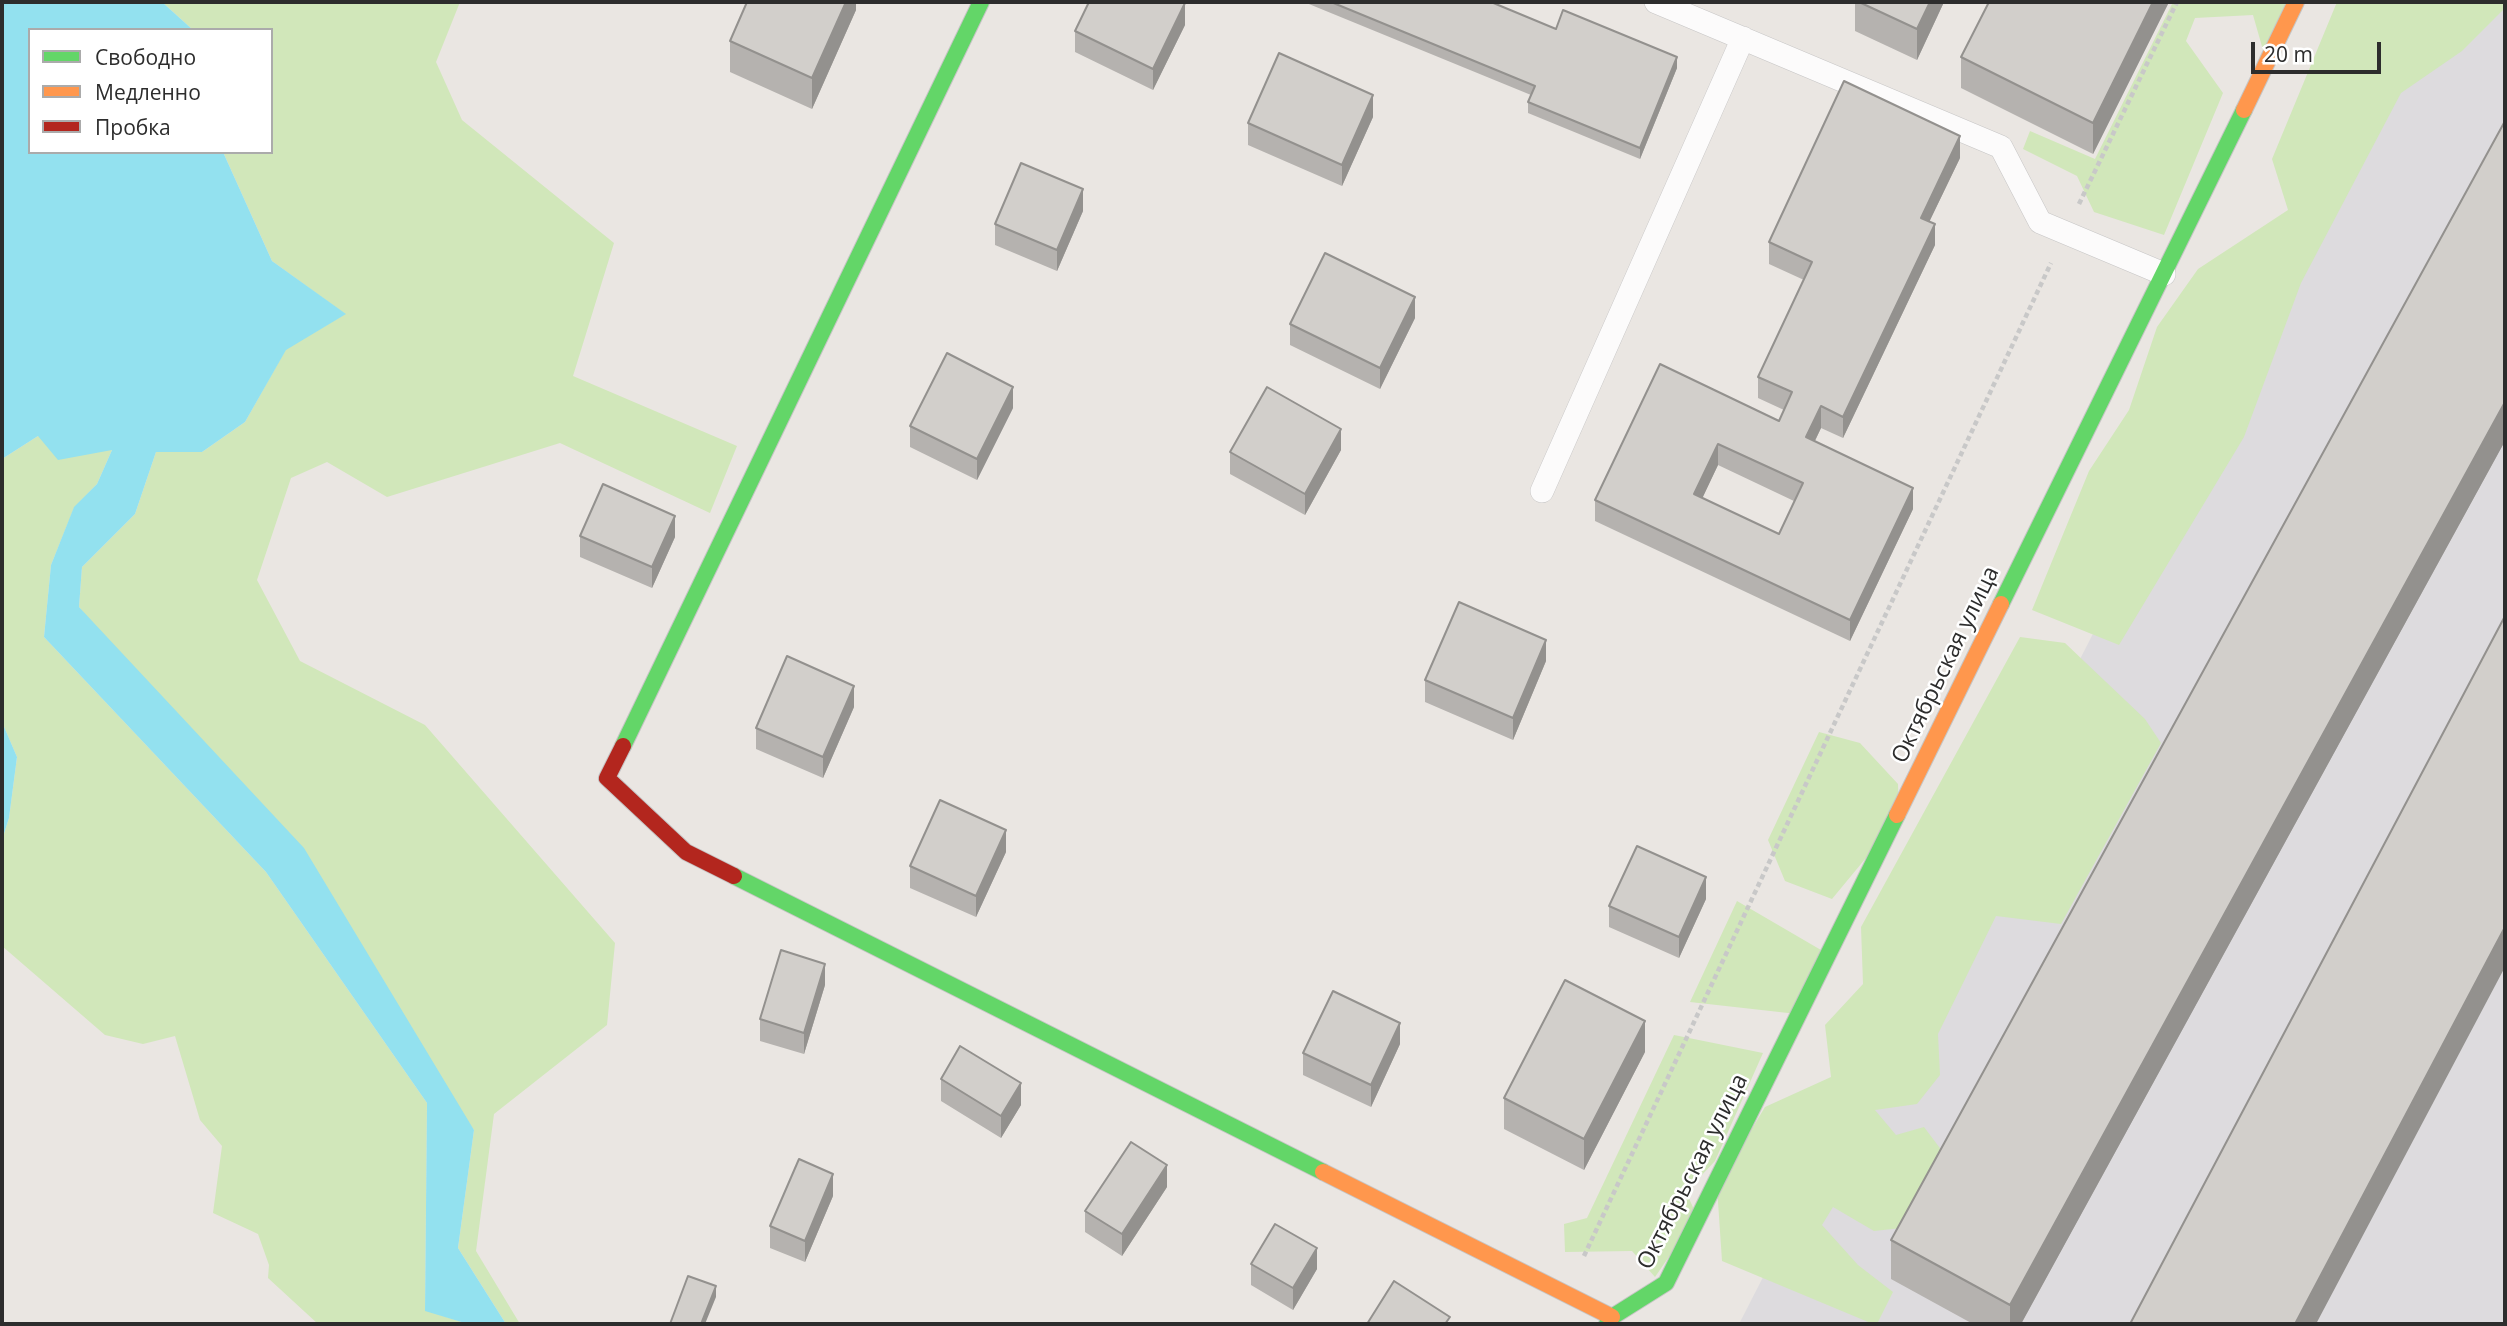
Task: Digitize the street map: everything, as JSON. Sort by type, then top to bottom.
[{"type":"street","points":[[981,2],[607,778],[686,852],[1566,1293],[1610,1321]]},
{"type":"street","name":"Октябрьская улица","points":[[1610,1321],[1666,1283],[2296,2]]},
{"type":"lane","points":[[1656,2],[2001,147],[2040,222],[2164,274]]},
{"type":"lane","points":[[1542,491],[1743,38]]},
{"type":"path","points":[[1566,1293],[2065,233],[2177,2]]},
{"type":"shaded area","points":[[2417,2],[2505,2],[2505,1324],[1739,1324]]},
{"type":"green space","points":[[162,2],[460,2],[436,62],[462,120],[614,243],[573,376],[737,446],[710,513],[560,443],[387,497],[327,462],[291,478],[257,580],[300,661],[425,725],[615,943],[607,1025],[494,1114],[476,1251],[520,1324],[506,1324],[458,1248],[474,1130],[79,607],[82,567],[135,514],[156,452],[202,452],[245,422],[286,349],[345,314],[272,261],[224,154],[273,154],[273,28],[191,28]]},
{"type":"green space","points":[[2173,2],[2287,2],[2265,57],[2253,15],[2195,18],[2186,41],[2223,93],[2164,235],[2094,212],[2077,176],[2023,149],[2030,131],[2095,159]]},
{"type":"green space","points":[[2337,2],[2505,2],[2505,8],[2462,51],[2401,93],[2301,283],[2244,437],[2119,645],[2032,610],[2089,471],[2129,410],[2157,327],[2198,269],[2288,210],[2272,159]]},
{"type":"green space","points":[[38,436],[112,450],[97,484],[74,508],[51,565],[44,637],[266,872],[427,1103],[425,1310],[468,1324],[318,1324],[268,1278],[269,1265],[258,1234],[213,1213],[222,1146],[200,1120],[175,1036],[143,1044],[105,1035],[2,946],[2,840],[9,818],[17,757],[2,722],[2,459]]},
{"type":"green space","points":[[2020,637],[2065,643],[2145,719],[2161,743],[2061,924],[1996,916],[1938,1034],[1940,1075],[1917,1104],[1875,1110],[1896,1135],[1924,1127],[1961,1176],[1939,1224],[1874,1231],[1833,1207],[1822,1225],[1858,1265],[1893,1292],[1877,1324],[1873,1324],[1722,1261],[1717,1187],[1765,1107],[1831,1077],[1825,1025],[1863,984],[1861,927]]},
{"type":"green space","points":[[1819,732],[1860,743],[1898,784],[1899,818],[1832,899],[1785,881],[1768,840]]},
{"type":"green space","points":[[1737,901],[1821,950],[1797,1014],[1690,1002]]},
{"type":"green space","points":[[1674,1035],[1763,1053],[1715,1161],[1686,1192],[1697,1216],[1655,1277],[1632,1251],[1565,1252],[1564,1224],[1587,1218]]},
{"type":"water","points":[[2,2],[162,2],[191,28],[28,28],[28,154],[224,154],[272,261],[346,314],[286,350],[245,422],[202,452],[156,452],[135,514],[82,567],[79,607],[304,848],[474,1130],[458,1248],[506,1324],[468,1324],[425,1311],[427,1103],[266,872],[44,637],[51,565],[74,507],[97,484],[112,450],[58,460],[38,436],[2,459]]},
{"type":"water","points":[[2,722],[17,757],[9,818],[2,840]]},
{"type":"building","points":[[747,2],[846,2],[812,78],[730,41]]},
{"type":"building","points":[[1089,2],[1185,3],[1153,69],[1075,31]]},
{"type":"building","points":[[1331,2],[1491,2],[1556,29],[1563,10],[1677,57],[1640,148],[1528,102],[1535,86]]},
{"type":"building","points":[[1859,2],[1930,2],[1917,29]]},
{"type":"building","points":[[1989,2],[2153,2],[2093,123],[1961,57]]},
{"type":"building","points":[[1279,53],[1373,95],[1342,165],[1248,123]]},
{"type":"building","points":[[1844,81],[1960,136],[1921,218],[1935,224],[1843,417],[1821,406],[1806,437],[1913,488],[1850,620],[1595,500],[1660,364],[1779,421],[1792,392],[1758,377],[1812,262],[1769,242]],"holes":[[[1718,444],[1803,483],[1779,534],[1694,494]]]},
{"type":"building","points":[[2505,121],[2505,402],[2010,1305],[1891,1240]]},
{"type":"building","points":[[1021,163],[1083,189],[1057,250],[995,224]]},
{"type":"building","points":[[1325,253],[1415,297],[1380,368],[1290,324]]},
{"type":"building","points":[[947,353],[1013,387],[977,459],[910,426]]},
{"type":"building","points":[[1267,387],[1341,429],[1305,494],[1230,452]]},
{"type":"building","points":[[603,484],[675,516],[652,567],[580,536]]},
{"type":"building","points":[[1459,602],[1546,640],[1513,718],[1425,680]]},
{"type":"building","points":[[2505,616],[2505,927],[2295,1324],[2130,1324]]},
{"type":"building","points":[[787,656],[854,686],[823,757],[756,728]]},
{"type":"building","points":[[940,800],[1006,830],[976,896],[910,866]]},
{"type":"building","points":[[1637,846],[1706,877],[1679,937],[1609,906]]},
{"type":"building","points":[[781,950],[825,964],[804,1033],[760,1019]]},
{"type":"building","points":[[1565,980],[1645,1021],[1584,1139],[1504,1098]]},
{"type":"building","points":[[1333,991],[1400,1023],[1371,1085],[1303,1053]]},
{"type":"building","points":[[960,1046],[1021,1083],[1001,1116],[941,1079]]},
{"type":"building","points":[[1131,1142],[1167,1165],[1122,1234],[1085,1211]]},
{"type":"building","points":[[799,1159],[833,1174],[805,1241],[770,1226]]},
{"type":"building","points":[[1275,1224],[1317,1248],[1293,1288],[1251,1264]]},
{"type":"building","points":[[688,1276],[716,1286],[701,1324],[670,1324]]},
{"type":"building","points":[[1394,1281],[1450,1317],[1445,1324],[1367,1324]]},
{"type":"traffic: fast","points":[[623,746],[981,2]]},
{"type":"traffic: fast","points":[[2001,604],[2244,110]]},
{"type":"traffic: fast","points":[[1607,1324],[1612,1317],[1666,1283],[1897,815]]},
{"type":"traffic: fast","points":[[734,876],[1323,1172]]},
{"type":"traffic: slow","points":[[2244,110],[2296,2]]},
{"type":"traffic: slow","points":[[1897,815],[2001,604]]},
{"type":"traffic: slow","points":[[1323,1172],[1612,1317]]},
{"type":"traffic: jam","points":[[623,746],[607,778],[686,852],[734,876]]}]
